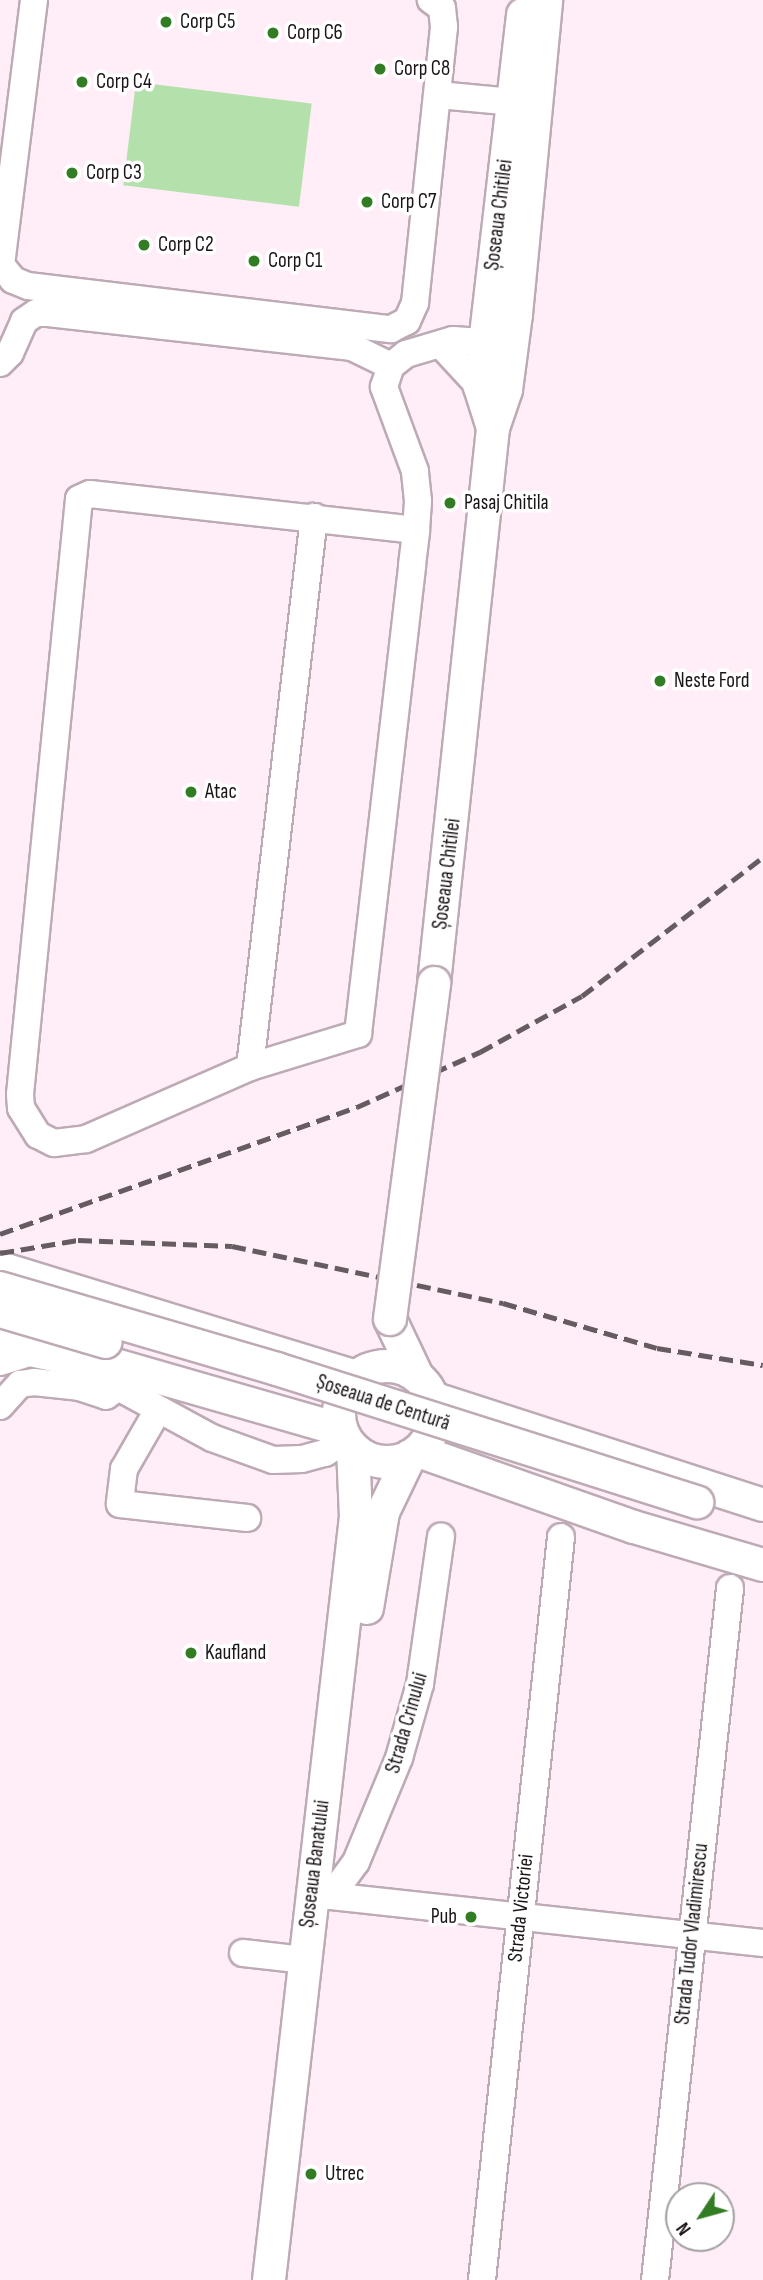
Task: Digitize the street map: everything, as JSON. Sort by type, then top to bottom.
[{"type":"main road","name":"Șoseaua Chitilei","points":[[362,1373],[390,1320],[434,983],[493,428],[506,390],[498,343],[513,102],[525,0]]},
{"type":"main road","name":"Șoseaua Chitilei","points":[[493,428],[480,387],[498,343],[546,0]]},
{"type":"main road","points":[[0,1268],[362,1373],[388,1366],[425,1387],[763,1504]]},
{"type":"main road","name":"Șoseaua de Centură","points":[[0,1288],[694,1512],[763,1546]]},
{"type":"main road","name":"Șoseaua de Centură","points":[[0,1311],[694,1512],[763,1525]]},
{"type":"main road","points":[[390,1320],[425,1387],[434,1423],[414,1454]]},
{"type":"main road","points":[[0,1332],[126,1379],[347,1439],[374,1461],[414,1454],[635,1527],[763,1565]]},
{"type":"main road","points":[[347,1439],[342,1396],[362,1373]]},
{"type":"main road","name":"Șoseaua Banatului","points":[[288,2280],[356,1517],[347,1439]]},
{"type":"main road","name":"Șoseaua Banatului","points":[[269,2280],[304,1960],[321,1895],[370,1583],[383,1512],[414,1454]]},
{"type":"street","points":[[34,0],[1,265],[13,280],[27,286],[398,327],[413,312],[438,95],[444,17],[431,0]]},
{"type":"street","points":[[438,95],[513,102]]},
{"type":"street","points":[[0,363],[9,354],[24,321],[36,313],[48,313],[352,347],[391,366]]},
{"type":"street","points":[[416,530],[90,494],[79,499],[76,508],[21,1108],[38,1135],[70,1144],[250,1067],[358,1034],[416,530],[415,471],[384,396],[391,366],[418,349],[442,346],[453,340],[498,343]]},
{"type":"street","points":[[442,346],[480,387]]},
{"type":"street","points":[[250,1067],[313,517]]},
{"type":"street","points":[[0,1362],[30,1353],[45,1355],[126,1379],[158,1410],[212,1438],[273,1460],[302,1460],[347,1439]]},
{"type":"street","points":[[0,1406],[20,1384],[34,1382],[79,1387],[106,1396],[126,1379]]},
{"type":"street","points":[[158,1410],[124,1469],[120,1504],[247,1518]]},
{"type":"street","name":"Strada Crinului","points":[[321,1895],[356,1862],[399,1758],[420,1684],[441,1536]]},
{"type":"street","name":"Strada Victoriei","points":[[482,2280],[561,1537]]},
{"type":"street","name":"Strada Tudor Vladimirescu","points":[[655,2280],[730,1588]]},
{"type":"street","points":[[321,1895],[763,1943]]},
{"type":"street","points":[[243,1953],[304,1960]]},
{"type":"green space","points":[[136,82],[312,104],[299,207],[123,185]]},
{"type":"railway","points":[[0,1234],[357,1107],[480,1052],[582,996],[763,857]]},
{"type":"railway","points":[[0,1253],[78,1240],[232,1246],[503,1303],[657,1348],[763,1365]]},
{"type":"place","name":"Corp C5","points":[[166,22]]},
{"type":"place","name":"Corp C6","points":[[273,33]]},
{"type":"place","name":"Corp C8","points":[[380,69]]},
{"type":"place","name":"Corp C4","points":[[82,82]]},
{"type":"place","name":"Corp C3","points":[[72,173]]},
{"type":"place","name":"Corp C7","points":[[367,202]]},
{"type":"place","name":"Corp C2","points":[[144,245]]},
{"type":"place","name":"Corp C1","points":[[254,261]]},
{"type":"place","name":"Pasaj Chitila","points":[[450,503]]},
{"type":"place","name":"Neste Ford","points":[[660,681]]},
{"type":"place","name":"Atac","points":[[191,792]]},
{"type":"place","name":"Kaufland","points":[[191,1653]]},
{"type":"place","name":"Pub","points":[[471,1917]]},
{"type":"place","name":"Utrec","points":[[311,2174]]}]
